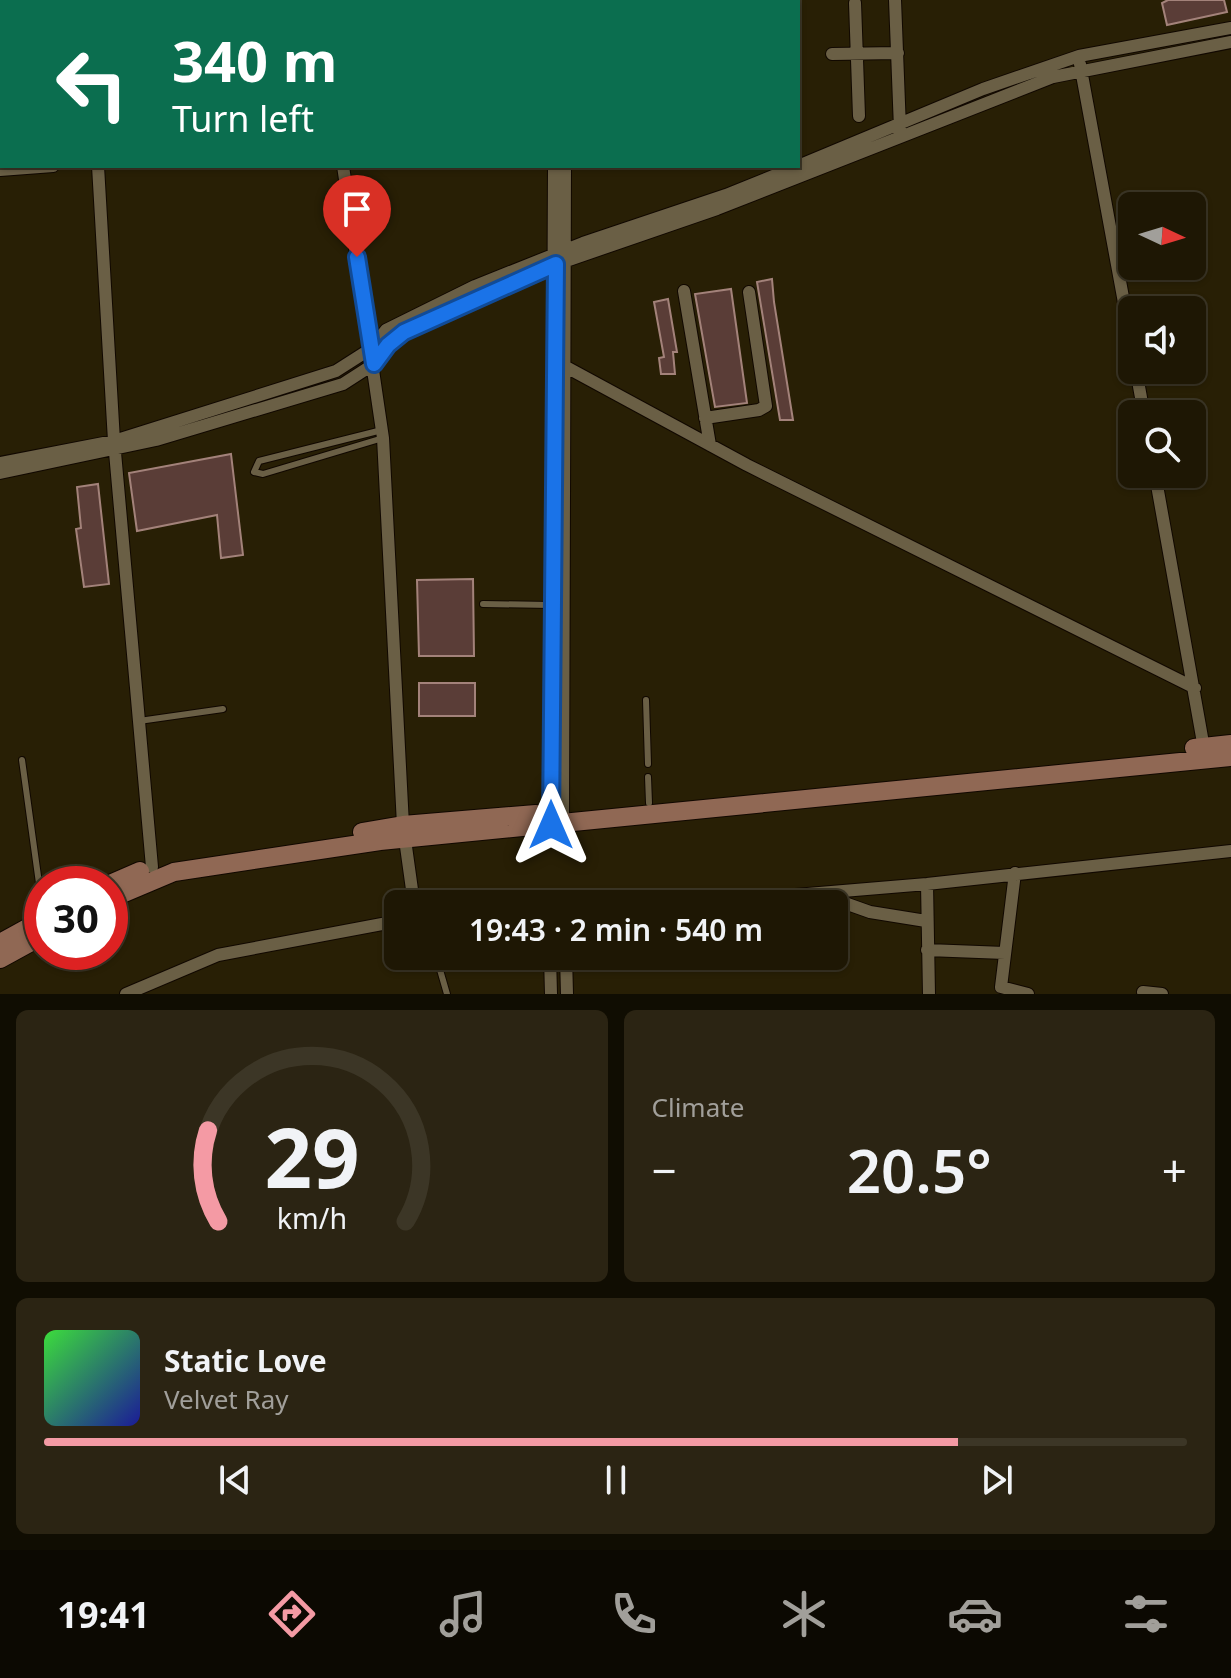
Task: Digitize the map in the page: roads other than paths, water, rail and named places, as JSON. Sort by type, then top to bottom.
[{"type":"main road","points":[[128,877],[171,861],[404,832],[1205,753],[1231,744]]},
{"type":"main road","points":[[557,818],[649,803],[1205,753],[1231,757]]},
{"type":"main road","points":[[128,891],[174,872],[404,832]]},
{"type":"main road","points":[[0,943],[24,930]]},
{"type":"main road","points":[[0,959],[24,946]]},
{"type":"street","points":[[895,0],[900,130]]},
{"type":"street","points":[[855,3],[859,116]]},
{"type":"street","points":[[0,463],[114,446],[336,371],[372,348],[393,326],[475,286],[717,209],[900,130],[983,89],[1231,28]]},
{"type":"street","points":[[1080,63],[1231,42]]},
{"type":"street","points":[[832,54],[898,53]]},
{"type":"street","points":[[1080,63],[1123,296]]},
{"type":"street","points":[[800,165],[900,130]]},
{"type":"street","points":[[0,170],[26,168]]},
{"type":"street","points":[[98,168],[114,446],[152,867]]},
{"type":"street","points":[[343,168],[383,434],[404,832],[411,890]]},
{"type":"street","points":[[554,168],[561,258]]},
{"type":"street","points":[[557,818],[561,258],[565,168]]},
{"type":"street","points":[[0,473],[114,446],[343,384],[374,364],[388,345],[404,332],[561,258],[793,168]]},
{"type":"street","points":[[684,291],[710,445]]},
{"type":"street","points":[[705,418],[759,410],[766,406],[749,292]]},
{"type":"street","points":[[560,363],[710,445],[1195,688]]},
{"type":"street","points":[[557,818],[552,605],[560,363]]},
{"type":"street","points":[[1158,488],[1205,753]]},
{"type":"street","points":[[848,891],[1231,851]]},
{"type":"street","points":[[1015,873],[1001,987],[1028,994]]},
{"type":"street","points":[[927,884],[929,994]]},
{"type":"street","points":[[848,904],[870,912],[926,921]]},
{"type":"street","points":[[126,994],[218,955],[384,924]]},
{"type":"street","points":[[927,950],[1005,953]]},
{"type":"street","points":[[550,970],[551,994]]},
{"type":"street","points":[[566,970],[567,994]]},
{"type":"street","points":[[1143,992],[1162,994]]},
{"type":"lane","points":[[383,434],[263,474],[254,472],[253,467],[259,461],[383,434]]},
{"type":"lane","points":[[483,604],[552,605]]},
{"type":"lane","points":[[646,700],[648,764]]},
{"type":"lane","points":[[139,721],[223,709]]},
{"type":"lane","points":[[22,760],[37,866]]},
{"type":"lane","points":[[648,777],[649,803]]},
{"type":"lane","points":[[440,970],[447,994]]}]
